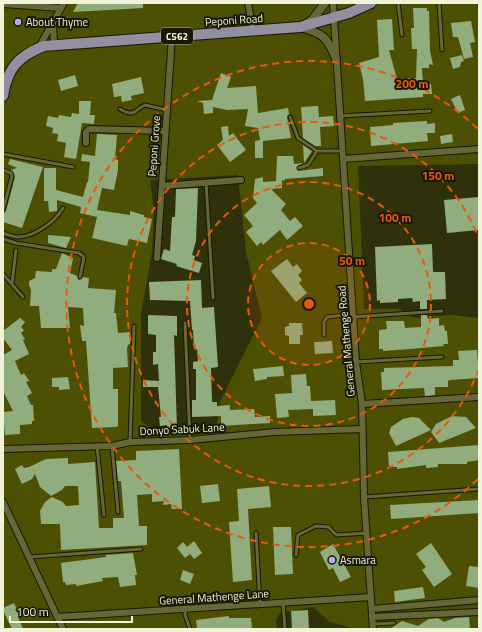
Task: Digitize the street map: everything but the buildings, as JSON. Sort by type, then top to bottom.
[{"type":"main road","name":"Peponi Road","points":[[3,96],[5,82],[9,72],[16,63],[39,48],[54,44],[300,27],[334,20],[371,3]]},
{"type":"street","points":[[248,3],[253,30]]},
{"type":"street","points":[[300,27],[313,19],[325,3]]},
{"type":"street","name":"General Mathenge Road","points":[[333,3],[356,362],[362,404],[364,497],[373,626]]},
{"type":"street","points":[[3,4],[62,6],[39,48]]},
{"type":"street","points":[[53,24],[54,44]]},
{"type":"street","points":[[300,27],[323,35],[329,43],[336,59]]},
{"type":"street","name":"Peponi Grove","points":[[157,258],[172,36]]},
{"type":"street","points":[[86,143],[86,132],[89,129],[166,131]]},
{"type":"street","points":[[343,159],[479,149]]},
{"type":"street","points":[[162,186],[241,180]]},
{"type":"street","points":[[362,404],[479,397]]},
{"type":"street","name":"Donyo Sabuk Lane","points":[[3,449],[112,446],[130,442],[190,440],[274,432],[362,429]]},
{"type":"street","points":[[3,502],[63,629]]},
{"type":"street","name":"General Mathenge Lane","points":[[58,617],[371,597]]},
{"type":"street","points":[[372,609],[479,600]]},
{"type":"street","points":[[372,617],[479,612]]},
{"type":"lane","points":[[398,3],[402,35]]},
{"type":"lane","points":[[439,3],[442,50]]},
{"type":"lane","points":[[120,109],[130,114],[146,105],[167,110]]},
{"type":"lane","points":[[340,116],[430,111]]},
{"type":"lane","points":[[290,117],[298,138],[317,151],[342,151]]},
{"type":"lane","points":[[299,168],[308,165],[317,151]]},
{"type":"lane","points":[[3,154],[72,167]]},
{"type":"lane","points":[[3,170],[11,173],[12,176],[3,210]]},
{"type":"lane","points":[[206,182],[213,298]]},
{"type":"lane","points":[[3,233],[18,237],[33,233],[50,223],[63,208]]},
{"type":"lane","points":[[3,239],[16,243],[79,252],[84,257],[80,277]]},
{"type":"lane","points":[[12,284],[16,250]]},
{"type":"lane","points":[[3,274],[23,297]]},
{"type":"lane","points":[[324,335],[324,322],[327,317],[442,311]]},
{"type":"lane","points":[[185,323],[190,440]]},
{"type":"lane","points":[[130,442],[134,326]]},
{"type":"lane","points":[[356,362],[442,357]]},
{"type":"lane","points":[[97,446],[104,515]]},
{"type":"lane","points":[[112,446],[118,512]]},
{"type":"lane","points":[[364,497],[479,489]]},
{"type":"lane","points":[[296,555],[298,535],[316,526],[329,527],[337,535],[367,533]]},
{"type":"lane","points":[[256,533],[260,604]]},
{"type":"lane","points":[[30,557],[141,549]]},
{"type":"lane","points":[[283,603],[285,629]]},
{"type":"lane","points":[[185,609],[190,629]]},
{"type":"lane","points":[[373,626],[394,623]]},
{"type":"shaded area","points":[[3,3],[476,3],[479,9],[479,164],[358,166],[364,309],[399,309],[414,318],[452,315],[479,318],[479,629],[356,629],[330,622],[313,607],[280,613],[276,620],[277,629],[3,629]],"holes":[[[238,175],[246,252],[262,318],[220,402],[217,423],[158,434],[141,421],[141,314],[152,252],[154,209],[150,180]]]},
{"type":"place","name":"About Thyme","points":[[18,22]]},
{"type":"place","name":"Asmara","points":[[332,560]]}]
